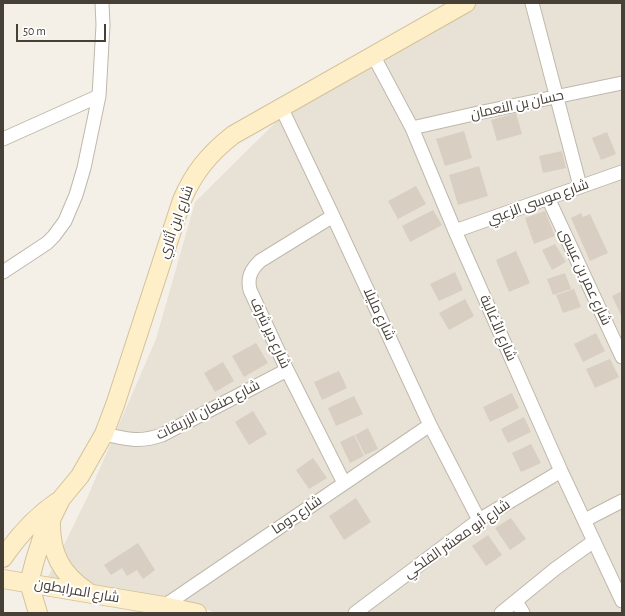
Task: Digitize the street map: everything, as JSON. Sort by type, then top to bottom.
[{"type":"street","points":[[3,272],[47,243],[54,236],[62,225],[76,195],[84,168],[99,96],[103,25],[102,3]]},
{"type":"street","name":"شارع ابن أثاري","points":[[3,558],[10,547],[43,518],[80,476],[104,434],[115,405],[182,200],[190,182],[204,162],[217,148],[233,135],[466,3]]},
{"type":"street","points":[[532,3],[580,186]]},
{"type":"street","name":"شارع الأغالبة","points":[[373,55],[412,128],[455,232],[561,470],[622,601]]},
{"type":"street","name":"حسان بن النعمان","points":[[412,128],[478,112],[622,83]]},
{"type":"street","points":[[3,139],[99,96]]},
{"type":"street","name":"شارع مليلا","points":[[281,107],[334,216],[430,425],[479,520]]},
{"type":"street","name":"شارع موسى الزعبي","points":[[455,232],[622,172]]},
{"type":"street","name":"شارع عمر بن عيسى","points":[[548,198],[622,357]]},
{"type":"street","name":"شارع دير شرف","points":[[334,216],[260,261],[249,275],[248,283],[287,370],[344,483]]},
{"type":"street","name":"شارع صنعان الزريقات","points":[[104,434],[140,440],[162,435],[287,370]]},
{"type":"street","name":"شارع دوما","points":[[164,606],[430,425]]},
{"type":"street","name":"شارع أبو معشر الفلكي","points":[[355,613],[479,520],[561,470]]},
{"type":"street","points":[[585,520],[622,501]]},
{"type":"street","points":[[3,536],[43,518],[51,535],[55,553],[63,570],[75,584],[91,594]]},
{"type":"street","name":"شارع ابن أثاري","points":[[29,583],[42,538],[43,518]]},
{"type":"street","points":[[502,613],[555,569],[594,541]]},
{"type":"street","name":"شارع المرابطون","points":[[3,580],[29,583],[197,613]]},
{"type":"street","points":[[29,583],[38,613]]},
{"type":"street","points":[[516,601],[523,613]]},
{"type":"shaded area","points":[[476,3],[622,3],[622,613],[215,613],[200,606],[46,581],[87,498],[156,339],[195,202],[283,115],[394,45]]},
{"type":"building","points":[[516,113],[522,134],[497,141],[491,120]]},
{"type":"building","points":[[464,131],[472,158],[445,166],[436,139]]},
{"type":"building","points":[[607,132],[616,154],[601,160],[592,138]]},
{"type":"building","points":[[562,151],[566,168],[543,173],[539,156]]},
{"type":"building","points":[[479,166],[488,196],[458,205],[449,175]]},
{"type":"building","points":[[416,186],[426,204],[398,219],[388,201]]},
{"type":"building","points":[[433,210],[442,225],[410,242],[402,226]]},
{"type":"building","points":[[545,211],[555,236],[534,244],[525,218]]},
{"type":"building","points":[[581,213],[583,217],[590,214],[608,253],[590,261],[571,218]]},
{"type":"building","points":[[555,244],[566,262],[552,270],[542,250]]},
{"type":"building","points":[[516,251],[530,283],[509,292],[496,260]]},
{"type":"building","points":[[455,272],[463,290],[439,301],[430,284]]},
{"type":"building","points":[[565,273],[571,289],[553,295],[547,279]]},
{"type":"building","points":[[574,289],[581,307],[563,313],[556,295]]},
{"type":"building","points":[[622,291],[622,314],[621,315],[612,296]]},
{"type":"building","points":[[465,299],[474,316],[449,330],[439,313]]},
{"type":"building","points":[[596,333],[605,351],[583,362],[574,344]]},
{"type":"building","points":[[256,343],[268,363],[244,377],[232,356]]},
{"type":"building","points":[[610,359],[619,377],[595,388],[586,369]]},
{"type":"building","points":[[223,362],[234,381],[215,392],[204,373]]},
{"type":"building","points":[[339,371],[347,388],[322,400],[314,382]]},
{"type":"building","points":[[512,393],[519,408],[490,422],[483,407]]},
{"type":"building","points":[[354,396],[363,414],[336,426],[328,408]]},
{"type":"building","points":[[253,411],[267,434],[249,445],[235,422]]},
{"type":"building","points":[[524,417],[531,432],[508,443],[501,429]]},
{"type":"building","points":[[368,428],[378,449],[365,455],[355,435]]},
{"type":"building","points":[[354,435],[364,456],[350,463],[340,442]]},
{"type":"building","points":[[531,444],[541,463],[521,472],[512,453]]},
{"type":"building","points":[[313,458],[327,478],[309,489],[296,470]]},
{"type":"building","points":[[356,498],[371,522],[344,540],[329,516]]},
{"type":"building","points":[[511,518],[526,539],[510,550],[495,528]]},
{"type":"building","points":[[488,535],[502,555],[486,566],[472,546]]},
{"type":"building","points":[[138,543],[155,570],[143,579],[137,570],[127,576],[122,568],[111,575],[104,565]]}]
